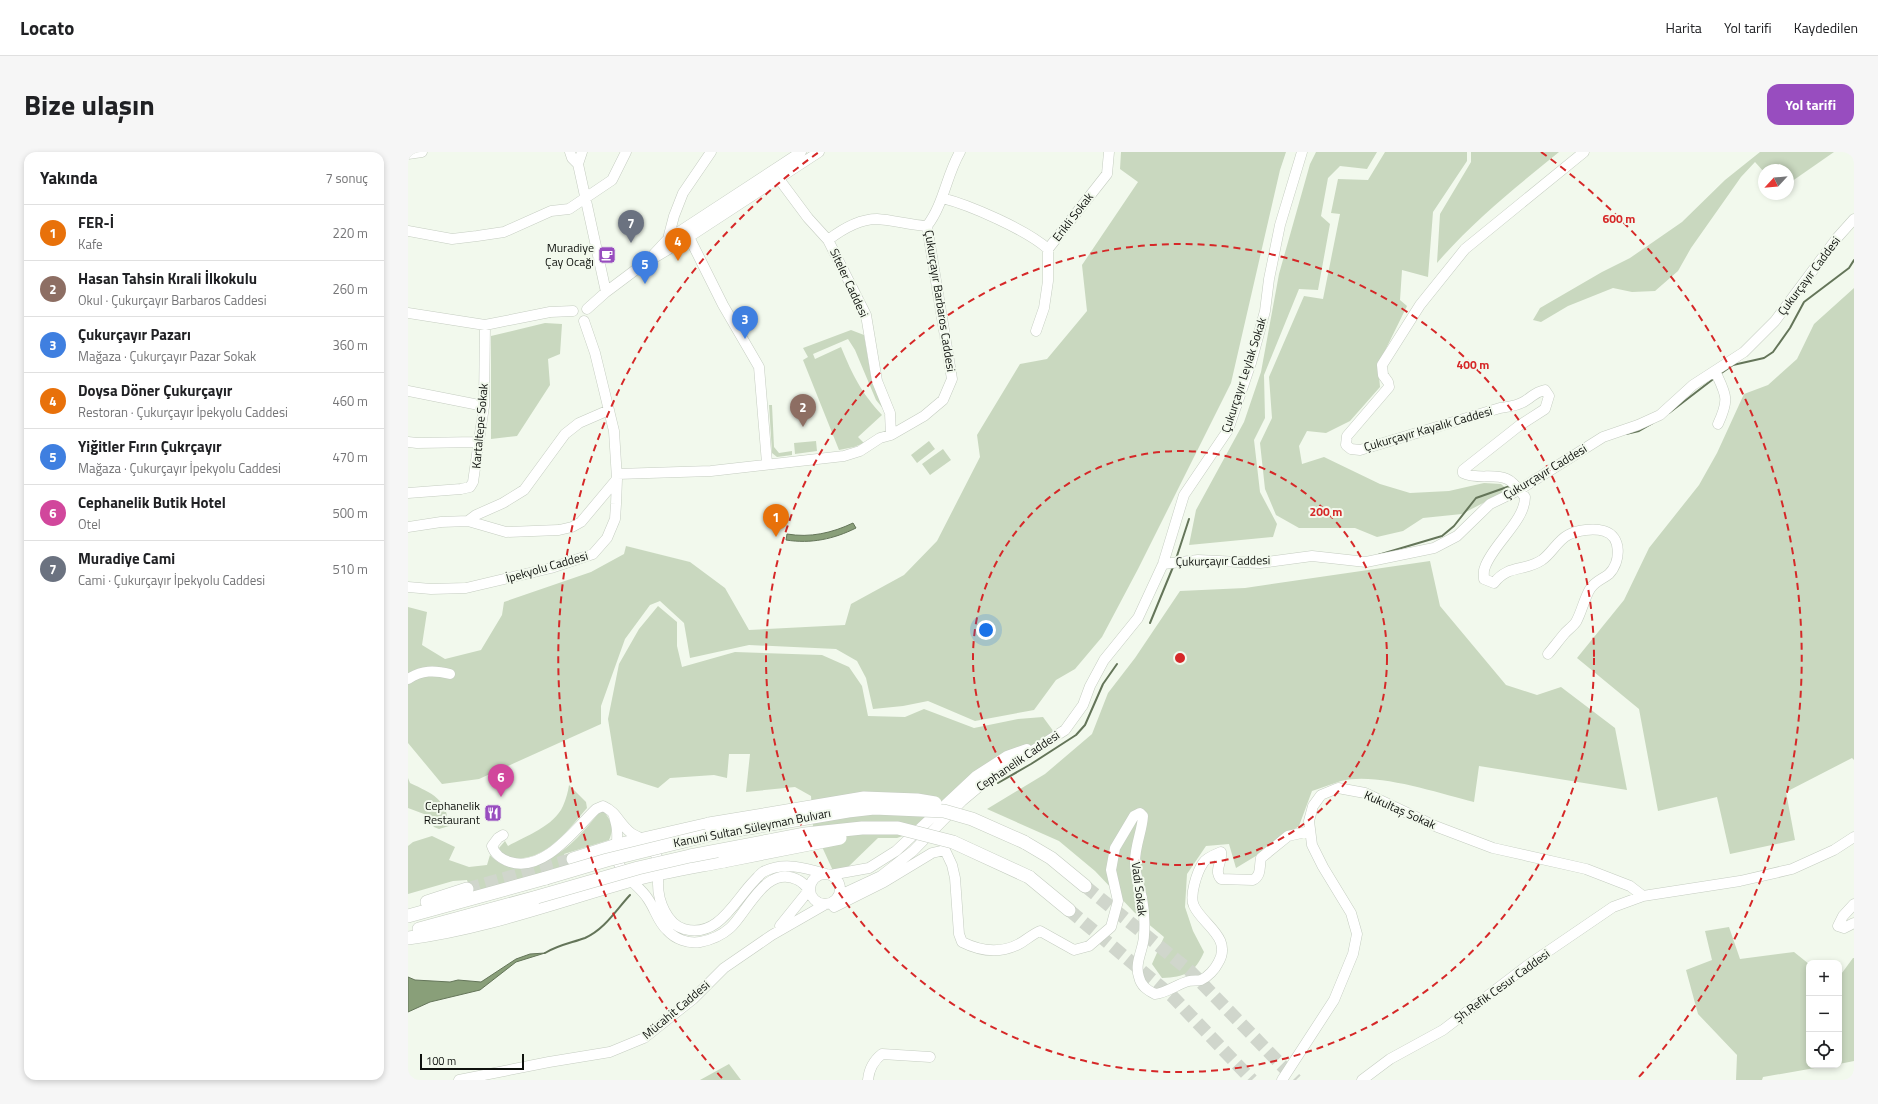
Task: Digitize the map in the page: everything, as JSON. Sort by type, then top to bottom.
[{"type":"main road","points":[[573,859],[616,846],[709,824],[864,798],[916,800],[964,807],[983,817],[1001,832]]},
{"type":"main road","name":"Kanuni Sultan Süleyman Bulvarı","points":[[408,916],[607,860],[706,836],[840,812],[874,808],[944,811],[972,819],[1024,842],[1051,858],[1084,886]]},
{"type":"main road","name":"Kanuni Sultan Süleyman Bulvarı","points":[[408,932],[638,868],[690,856],[806,834],[862,828],[898,828],[953,842],[1029,877],[1069,910]]},
{"type":"main road","points":[[408,938],[451,932],[534,911],[659,873],[865,834],[898,836],[948,845],[991,859]]},
{"type":"main road","points":[[408,908],[467,890]]},
{"type":"street","points":[[408,154],[422,152]]},
{"type":"street","points":[[570,152],[572,158],[578,164]]},
{"type":"street","points":[[582,152],[578,164],[606,292]]},
{"type":"street","points":[[408,231],[452,239],[504,232],[551,211],[569,209],[612,180],[626,152]]},
{"type":"street","points":[[668,239],[674,216],[684,193],[711,152]]},
{"type":"street","points":[[775,175],[801,152]]},
{"type":"street","points":[[587,309],[606,292],[687,233],[775,175],[819,152]]},
{"type":"street","name":"Çukurçayır Barbaros Caddesi","points":[[617,477],[712,471],[767,463],[808,461],[844,456],[860,451],[880,438],[891,435],[924,416],[943,400],[952,379],[927,226],[934,217],[954,163],[960,152]]},
{"type":"street","name":"Erikli Sokak","points":[[1036,331],[1044,308],[1048,281],[1048,249],[1107,174],[1108,152]]},
{"type":"street","name":"Çukurçayır Leylak Sokak","points":[[1167,563],[1184,496],[1228,430],[1248,371],[1265,311],[1269,279],[1280,225],[1302,152]]},
{"type":"street","name":"Çukurçayır Kayalık Caddesi","points":[[1519,490],[1507,479],[1494,477],[1472,477],[1464,473],[1463,470],[1520,425],[1545,409],[1549,396],[1546,390],[1534,393],[1526,401],[1514,406],[1500,408],[1360,450],[1351,450],[1346,445],[1346,436],[1389,387],[1388,382],[1383,375],[1382,365],[1420,305],[1465,248],[1584,152]]},
{"type":"street","name":"Siteler Caddesi","points":[[775,175],[808,218],[828,240],[866,315],[877,382],[890,413],[891,435]]},
{"type":"street","points":[[942,198],[956,201],[992,216],[1041,242],[1048,249]]},
{"type":"street","points":[[828,240],[839,232],[856,224],[875,219],[927,226]]},
{"type":"street","name":"Çukurçayır Caddesi","points":[[1167,563],[1181,561],[1260,563],[1312,556],[1366,562],[1434,548],[1457,536],[1490,504],[1519,490],[1603,437],[1638,425],[1660,415],[1693,385],[1744,352],[1775,321],[1837,238],[1854,219]]},
{"type":"street","points":[[642,265],[668,239],[687,233]]},
{"type":"street","points":[[687,233],[723,305],[759,367],[767,463]]},
{"type":"street","points":[[408,313],[485,325],[550,312],[573,311],[578,306],[587,309]]},
{"type":"street","points":[[584,321],[588,315],[587,309]]},
{"type":"street","name":"İpekyolu Caddesi","points":[[408,586],[431,589],[466,588],[551,568],[593,554],[607,538],[615,519],[617,477],[614,431],[595,352],[584,321],[575,320],[573,311]]},
{"type":"street","name":"Kartaltepe Sokak","points":[[408,492],[470,487],[473,482],[484,406],[485,325]]},
{"type":"street","points":[[1715,371],[1726,395],[1726,408],[1718,424]]},
{"type":"street","points":[[408,391],[484,406]]},
{"type":"street","points":[[468,521],[476,515],[503,503],[524,490],[565,434],[579,423],[608,410]]},
{"type":"street","points":[[408,442],[478,442]]},
{"type":"street","points":[[408,527],[441,522],[468,521],[506,532],[559,530],[572,527],[581,522],[617,477]]},
{"type":"street","points":[[1519,490],[1525,497],[1525,506],[1484,568],[1484,579],[1494,583],[1507,571],[1532,566],[1549,555],[1558,544],[1569,535],[1584,530],[1599,530],[1608,532],[1614,537],[1618,547],[1614,567],[1608,574],[1591,586],[1575,624],[1548,654]]},
{"type":"street","name":"Cephanelik Caddesi","points":[[832,901],[882,876],[913,851],[962,801],[987,780],[1052,740],[1065,730],[1083,705],[1096,672],[1138,618],[1167,563]]},
{"type":"street","points":[[408,679],[425,671],[438,671],[450,674]]},
{"type":"street","points":[[772,935],[810,890],[812,880],[820,874],[869,868],[896,851],[976,776],[1007,756],[1052,740]]},
{"type":"street","name":"Kukultaş Sokak","points":[[1282,1080],[1334,1000],[1353,954],[1357,934],[1351,913],[1323,867],[1312,845],[1309,821],[1313,806],[1321,795],[1338,788],[1364,793],[1435,826],[1493,848],[1586,869],[1630,886],[1644,896]]},
{"type":"street","points":[[503,835],[498,838],[492,846],[494,852],[501,859],[513,863],[530,863],[561,845],[596,809],[603,806],[612,810],[626,828],[641,840],[651,845],[657,858],[659,873],[658,885],[664,910],[672,922],[683,929],[696,931],[710,928],[720,921],[763,872],[778,867],[803,867],[828,874],[838,882],[840,891],[832,901],[817,902],[813,899],[810,890],[799,880],[790,877],[779,878],[767,883],[757,892],[731,928],[708,941],[688,942],[677,938],[666,930],[658,919],[648,899],[626,876],[619,864],[616,846],[618,829],[612,810]]},
{"type":"street","name":"Vadi Sokak","points":[[945,850],[952,865],[959,934],[962,942],[981,950],[993,951],[1018,945],[1040,931],[1074,950],[1089,946],[1111,927],[1118,901],[1112,870],[1115,848],[1134,816],[1140,813],[1143,816],[1143,822],[1135,849],[1135,873],[1142,899],[1144,935],[1142,951],[1137,965],[1142,984],[1155,994],[1162,993],[1188,982],[1201,980],[1222,957],[1223,948],[1221,940],[1194,907],[1191,898],[1204,862],[1221,852],[1221,861],[1217,867],[1217,873],[1221,879],[1253,880],[1257,878],[1260,872],[1261,858],[1288,836],[1310,831]]},
{"type":"street","name":"Şh.Refik Cesur Caddesi","points":[[1362,1080],[1390,1060],[1443,1030],[1476,1004],[1613,907],[1644,896],[1740,881],[1792,870],[1834,850],[1854,837]]},
{"type":"street","name":"Mücahit Caddesi","points":[[459,1080],[549,1062],[610,1052],[644,1038],[693,999],[724,968],[772,935],[832,901],[834,907],[884,882],[932,852],[945,850]]},
{"type":"street","points":[[1854,904],[1843,916],[1838,926],[1844,928],[1854,923]]},
{"type":"street","points":[[868,1080],[869,1070],[876,1059],[882,1054],[930,1057]]},
{"type":"shaded area","points":[[1121,152],[1286,152],[1280,170],[1231,383],[1138,569],[1102,637],[1075,669],[1056,680],[1034,710],[975,721],[928,701],[903,706],[873,709],[866,678],[857,661],[836,649],[749,645],[690,658],[684,623],[660,601],[650,605],[625,639],[601,706],[601,724],[479,779],[442,784],[408,743],[408,607],[427,612],[422,645],[445,659],[481,650],[502,615],[504,602],[591,572],[624,554],[626,546],[690,562],[725,588],[749,630],[845,625],[851,604],[904,575],[937,541],[980,457],[977,435],[1020,364],[1047,359],[1087,311],[1082,265],[1138,182],[1120,169]]},
{"type":"shaded area","points":[[1316,152],[1377,152],[1367,169],[1340,166],[1328,178],[1321,216],[1330,224],[1318,290],[1299,289],[1264,375],[1265,418],[1254,440],[1260,492],[1277,524],[1273,537],[1189,545],[1196,510],[1244,422],[1261,372],[1279,274],[1310,164]]},
{"type":"shaded area","points":[[1385,152],[1467,152],[1467,161],[1433,212],[1428,277],[1402,270],[1400,300],[1407,306],[1378,365],[1380,387],[1350,421],[1326,433],[1307,431],[1299,446],[1302,464],[1324,457],[1380,484],[1410,493],[1449,491],[1484,483],[1501,484],[1508,490],[1462,514],[1423,518],[1403,531],[1377,537],[1355,528],[1299,528],[1276,515],[1265,489],[1260,443],[1272,418],[1269,377],[1304,296],[1323,299],[1340,214],[1331,213],[1338,179],[1368,180]]},
{"type":"shaded area","points":[[1471,152],[1559,152],[1511,191],[1480,219],[1437,263],[1440,214],[1471,162]]},
{"type":"shaded area","points":[[1760,152],[1834,152],[1794,180],[1794,164],[1758,164],[1758,165],[1755,162],[1741,177],[1691,248],[1678,271],[1655,291],[1632,292],[1613,288],[1568,306],[1541,322],[1533,320],[1540,308],[1602,272],[1630,258],[1682,222],[1725,180]]},
{"type":"shaded area","points":[[1854,288],[1854,760],[1852,758],[1786,792],[1795,840],[1730,854],[1717,797],[1658,811],[1639,709],[1577,658],[1624,600],[1649,548],[1699,485],[1717,453],[1744,394],[1768,385],[1797,359],[1814,324]]},
{"type":"shaded area","points":[[545,323],[562,324],[560,354],[548,359],[550,385],[517,436],[491,439],[491,336]]},
{"type":"shaded area","points":[[851,330],[864,335],[872,382],[885,411],[876,400],[855,350],[848,339],[813,354],[815,359],[841,347],[858,383],[868,399],[882,415],[858,437],[864,443],[839,450],[803,360],[808,357],[803,348]]},
{"type":"shaded area","points":[[769,405],[772,405],[774,447],[779,453],[792,451],[792,455],[777,457],[772,453]]},
{"type":"shaded area","points":[[816,441],[817,451],[795,454],[794,443]]},
{"type":"shaded area","points":[[929,441],[935,449],[917,463],[911,455]]},
{"type":"shaded area","points":[[943,449],[951,460],[930,475],[922,464]]},
{"type":"shaded area","points":[[853,523],[856,528],[831,538],[813,541],[786,540],[787,534],[821,534],[837,530]]},
{"type":"shaded area","points":[[1430,561],[1440,606],[1506,685],[1537,695],[1561,687],[1615,728],[1627,790],[1479,766],[1474,802],[1425,789],[1372,779],[1341,781],[1312,791],[1299,826],[1269,848],[1236,868],[1229,844],[1206,846],[1187,874],[1185,907],[1193,931],[1204,952],[1201,959],[1193,969],[1183,975],[1162,978],[1152,964],[1164,937],[1134,912],[1095,871],[1059,841],[987,809],[1045,774],[1092,734],[1108,693],[1135,658],[1180,591],[1245,588]]},
{"type":"shaded area","points":[[658,606],[677,622],[677,646],[682,667],[735,652],[822,655],[849,667],[862,686],[868,716],[905,717],[924,709],[974,728],[1018,719],[1043,717],[1054,732],[1047,738],[943,800],[923,829],[897,838],[878,838],[847,868],[834,873],[813,827],[811,796],[795,787],[746,792],[750,754],[729,754],[727,778],[714,775],[670,778],[658,788],[617,775],[608,719],[619,664],[639,629]]},
{"type":"shaded area","points":[[408,778],[410,783],[437,798],[445,809],[449,826],[439,829],[434,827],[424,814],[408,808]]},
{"type":"shaded area","points":[[569,785],[586,802],[587,808],[564,834],[536,855],[525,858],[513,858],[503,854],[499,848],[505,841],[508,846],[539,830],[559,813],[567,796]]},
{"type":"shaded area","points":[[600,812],[604,812],[611,825],[612,829],[609,840],[564,854],[567,865],[471,893],[467,880],[453,881],[408,894],[408,846],[413,842],[432,836],[455,847],[449,860],[469,867],[487,865],[490,855],[499,863],[509,867],[526,867],[543,861],[562,851],[578,837]]},
{"type":"shaded area","points":[[1729,927],[1740,959],[1794,952],[1806,962],[1806,1068],[1815,1068],[1763,1077],[1762,1080],[1736,1080],[1737,1055],[1698,1014],[1686,970],[1712,960],[1705,931]]},
{"type":"shaded area","points":[[545,953],[516,962],[480,990],[430,1002],[408,1012],[408,977],[415,980],[450,982],[458,980],[481,982],[516,959],[530,954]]},
{"type":"shaded area","points":[[1854,958],[1854,1061],[1842,1063],[1842,996],[1842,973]]},
{"type":"shaded area","points":[[729,1064],[741,1080],[700,1080]]},
{"type":"waterway","points":[[1720,374],[1733,365],[1764,358],[1773,352],[1790,328],[1804,302],[1849,268],[1854,260]]},
{"type":"waterway","points":[[1669,413],[1712,380]]},
{"type":"waterway","points":[[1626,434],[1639,431],[1653,423]]},
{"type":"waterway","points":[[1378,555],[1442,536],[1454,526],[1476,498],[1510,486]]},
{"type":"waterway","points":[[1176,559],[1189,519]]},
{"type":"waterway","points":[[1150,623],[1173,567]]},
{"type":"waterway","points":[[998,783],[1076,735],[1085,725],[1103,684],[1117,664]]},
{"type":"waterway","points":[[545,953],[565,944],[585,938],[598,930],[610,919],[630,895]]},
{"type":"tunnel","points":[[467,889],[573,859]]},
{"type":"tunnel","points":[[1085,886],[1190,971],[1296,1080]]},
{"type":"tunnel","points":[[1069,910],[1173,997],[1252,1080]]},
{"type":"place","name":"Muradiye Cami","points":[[631,243]]},
{"type":"place","name":"Muradiye Çay Ocağı","points":[[607,255]]},
{"type":"place","name":"Doysa Döner Çukurçayır","points":[[678,261]]},
{"type":"place","name":"Yiğitler Fırın Çukrçayır","points":[[645,284]]},
{"type":"place","name":"Çukurçayır Pazarı","points":[[745,339]]},
{"type":"place","name":"Hasan Tahsin Kırali İlkokulu","points":[[803,427]]},
{"type":"place","name":"FER-İ","points":[[776,537]]},
{"type":"place","name":"Cephanelik Butik Hotel","points":[[501,797]]},
{"type":"place","name":"Cephanelik Restaurant","points":[[493,813]]}]
